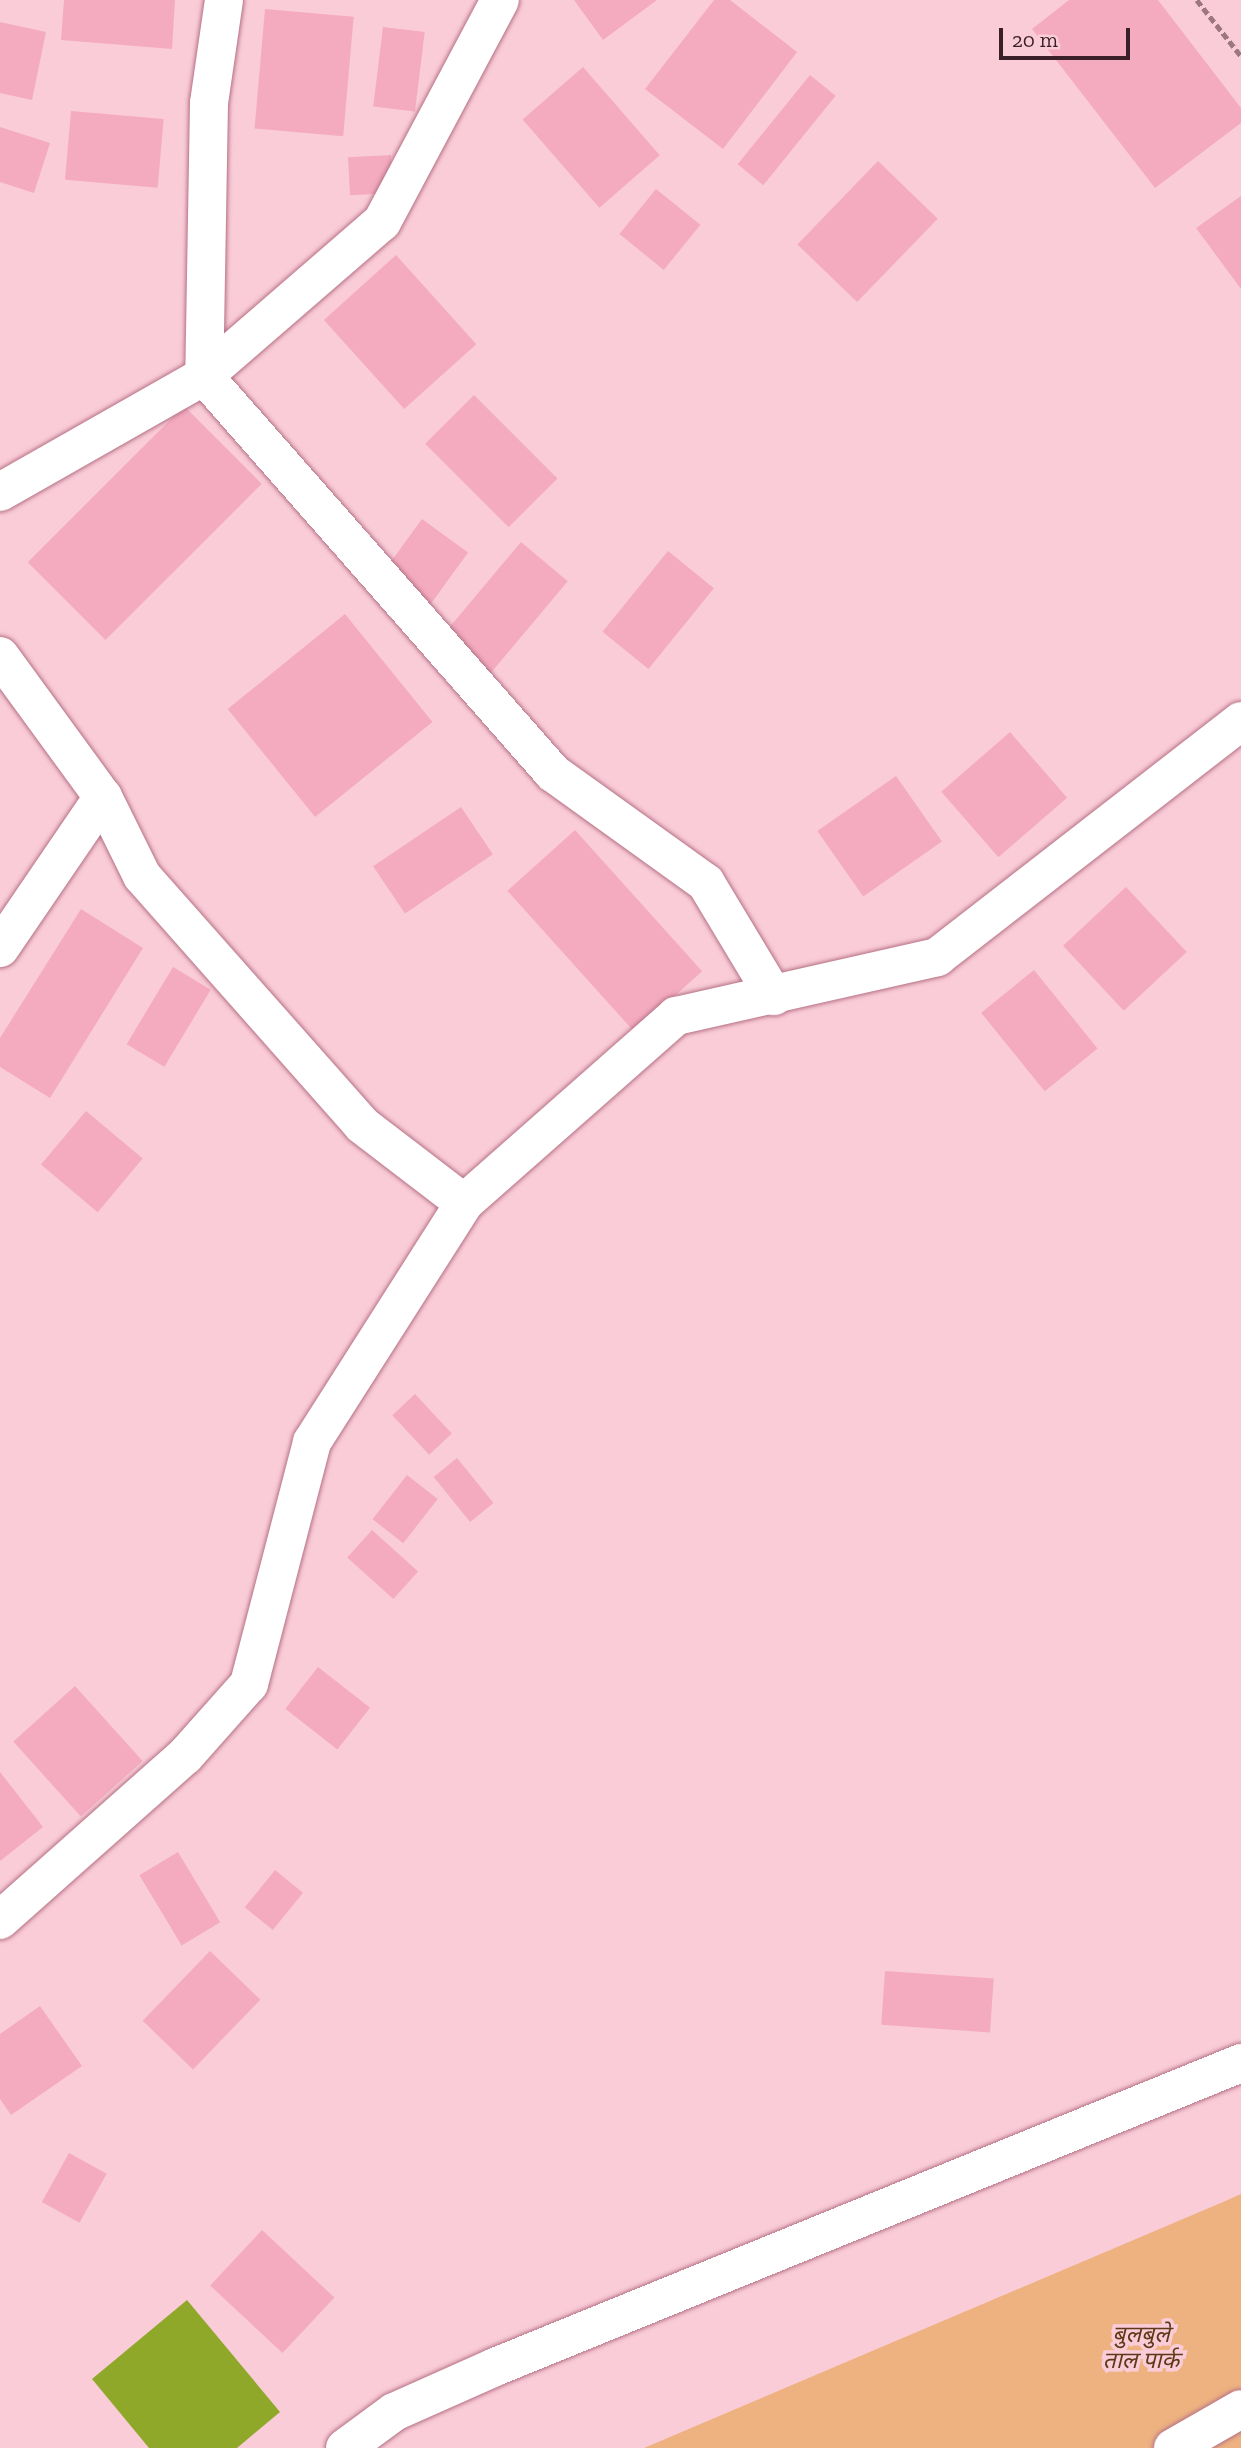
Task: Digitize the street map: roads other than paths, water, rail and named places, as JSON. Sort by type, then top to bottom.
[{"type":"street","points":[[224,0],[209,103],[204,376],[553,773],[706,883],[774,996]]},
{"type":"street","points":[[0,492],[204,376],[382,222],[500,0]]},
{"type":"street","points":[[0,656],[103,797],[142,876],[362,1125],[464,1203]]},
{"type":"street","points":[[0,1920],[185,1756],[248,1684],[312,1441],[464,1203],[676,1016],[774,996],[937,957],[1241,722]]},
{"type":"street","points":[[0,948],[103,797]]},
{"type":"street","points":[[345,2448],[394,2412],[495,2367],[1241,2063]]},
{"type":"street","points":[[1173,2448],[1241,2409]]},
{"type":"park label","name":"बुलबुले ताल पार्क","points":[[1141,2347]]}]
